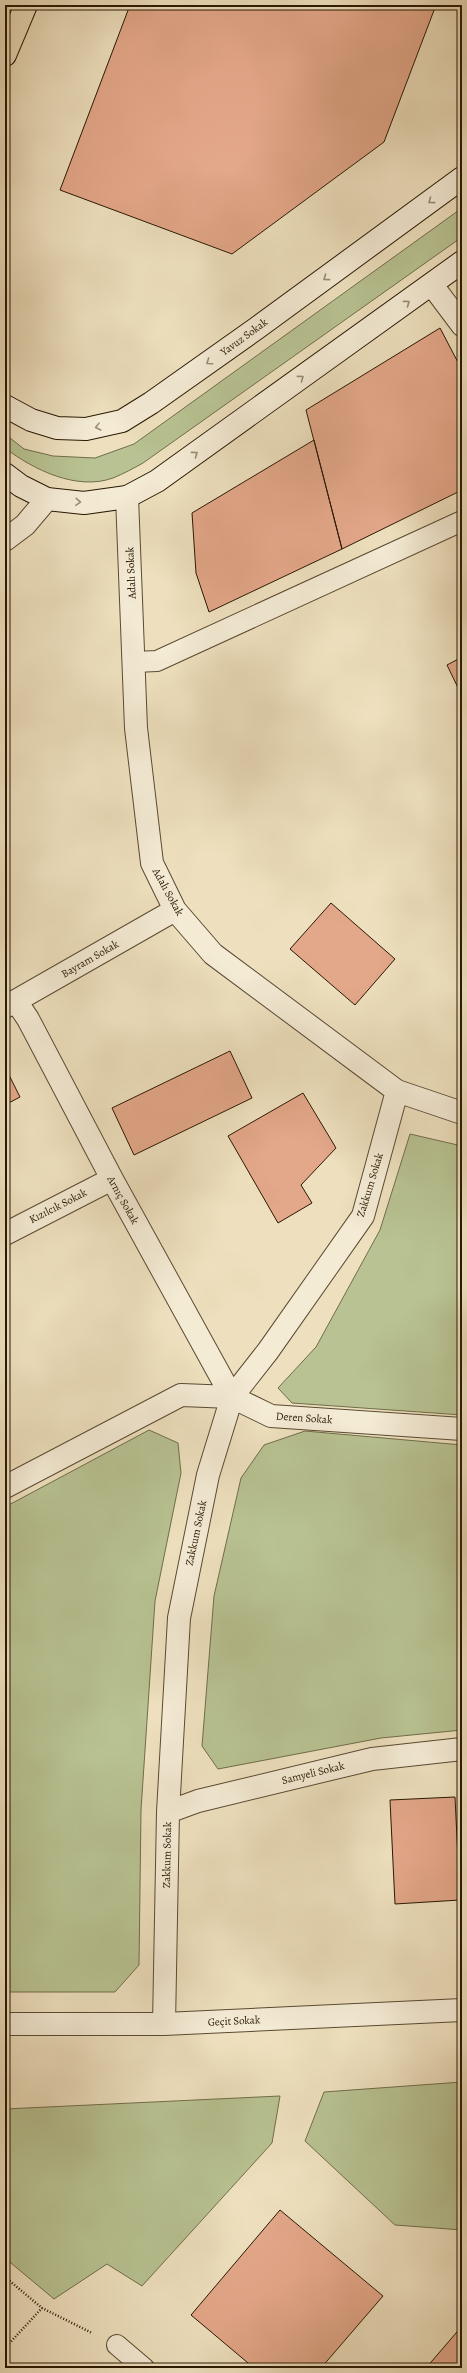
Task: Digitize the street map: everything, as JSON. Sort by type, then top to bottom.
[{"type":"main road","points":[[5,55],[26,5]]},
{"type":"street","name":"Yavuz Sokak","points":[[5,406],[31,420],[57,428],[86,430],[122,421],[151,403],[257,328],[462,178]]},
{"type":"street","points":[[5,474],[21,486],[47,500],[84,503],[127,497],[157,481],[462,262]]},
{"type":"street","points":[[432,284],[462,326]]},
{"type":"street","name":"Adalı Sokak","points":[[127,497],[135,662],[136,728],[152,863],[175,910],[212,954],[397,1091],[462,1113]]},
{"type":"street","points":[[5,540],[25,525],[47,500]]},
{"type":"street","name":"Bayram Sokak","points":[[11,1004],[175,910]]},
{"type":"street","name":"Arnıç Sokak","points":[[11,1004],[28,1019],[112,1179],[232,1397]]},
{"type":"street","name":"Zakkum Sokak","points":[[164,2024],[168,1812],[179,1618],[208,1475],[232,1397],[268,1351],[363,1216],[397,1091]]},
{"type":"street","name":"Kızılcık Sokak","points":[[5,1234],[112,1179]]},
{"type":"street","name":"Deren Sokak","points":[[5,1487],[181,1394],[232,1397],[271,1416],[462,1429]]},
{"type":"street","name":"Samyeli Sokak","points":[[168,1812],[198,1801],[372,1759],[462,1749]]},
{"type":"street","name":"Geçit Sokak","points":[[5,2024],[164,2024],[462,2010]]},
{"type":"lane","points":[[135,662],[157,661],[462,521]]},
{"type":"lane","points":[[117,2345],[144,2368]]},
{"type":"path","points":[[5,2277],[42,2308],[117,2345]]},
{"type":"path","points":[[5,2348],[42,2308]]},
{"type":"green space","points":[[462,208],[462,237],[143,463],[132,469],[113,478],[99,481],[85,482],[71,480],[42,471],[5,448],[5,434],[24,449],[53,456],[95,458],[134,444]]},
{"type":"green space","points":[[410,1134],[462,1146],[462,1415],[292,1403],[278,1388],[316,1347],[380,1230]]},
{"type":"green space","points":[[149,1430],[178,1443],[181,1473],[155,1601],[141,1810],[139,1965],[115,1992],[5,1992],[5,1507]]},
{"type":"green space","points":[[305,1431],[462,1445],[462,1730],[381,1738],[218,1769],[202,1746],[214,1596],[241,1478],[264,1445]]},
{"type":"green space","points":[[462,2082],[462,2230],[395,2225],[305,2141],[324,2092]]},
{"type":"green space","points":[[280,2096],[272,2143],[142,2286],[107,2264],[54,2299],[5,2258],[5,2109]]},
{"type":"building","points":[[130,5],[436,5],[384,142],[232,254],[60,190]]},
{"type":"building","points":[[440,328],[462,370],[462,490],[342,549],[306,410]]},
{"type":"building","points":[[314,440],[342,549],[209,612],[196,573],[192,513]]},
{"type":"building","points":[[462,657],[462,696],[447,665]]},
{"type":"building","points":[[331,903],[395,959],[355,1005],[290,949]]},
{"type":"building","points":[[230,1051],[252,1098],[134,1155],[112,1108]]},
{"type":"building","points":[[5,1067],[20,1097],[5,1105]]},
{"type":"building","points":[[303,1093],[336,1148],[301,1185],[312,1203],[278,1223],[228,1136]]},
{"type":"building","points":[[455,1797],[460,1900],[395,1904],[390,1800]]},
{"type":"building","points":[[280,2210],[383,2296],[321,2368],[254,2368],[191,2315]]},
{"type":"building","points":[[462,2326],[462,2368],[426,2368]]}]
